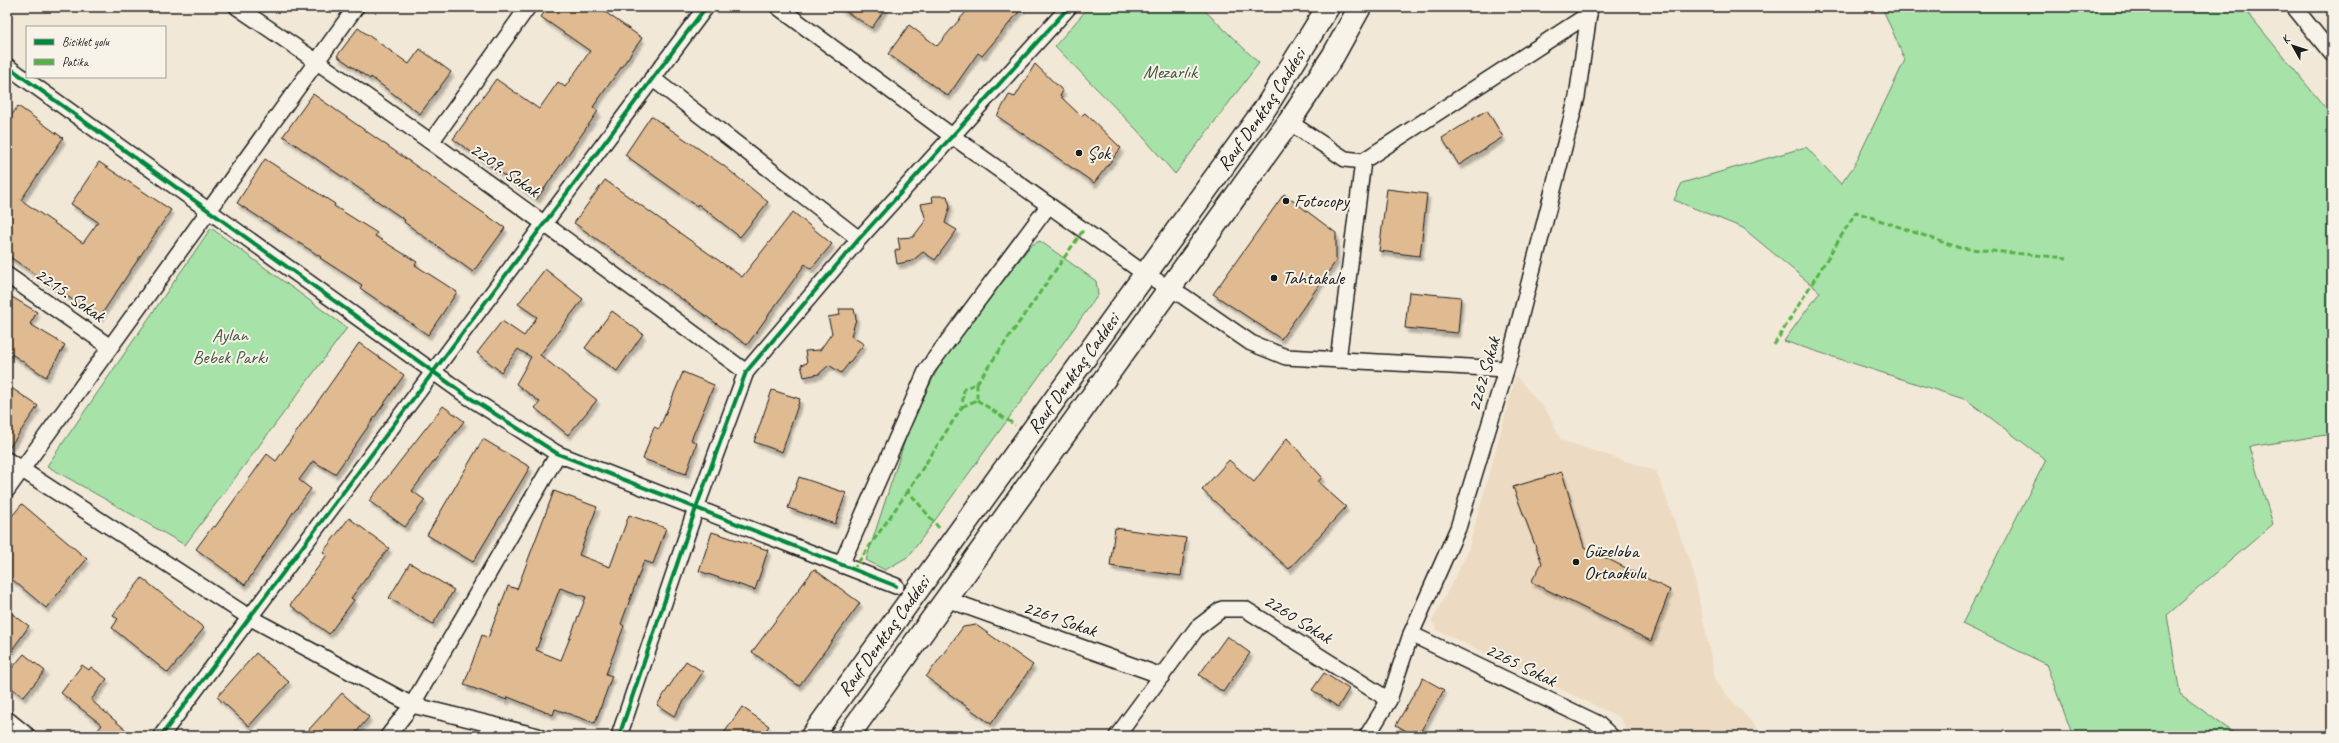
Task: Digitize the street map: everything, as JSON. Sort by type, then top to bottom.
[{"type":"main road","name":"Rauf Denktaş Caddesi","points":[[812,736],[1266,107],[1328,7]]},
{"type":"main road","name":"Rauf Denktaş Caddesi","points":[[848,736],[1289,122],[1333,56],[1360,7]]},
{"type":"street","name":"2209. Sokak","points":[[237,7],[316,61],[544,223],[746,372]]},
{"type":"street","points":[[7,490],[356,7]]},
{"type":"street","points":[[431,142],[528,7]]},
{"type":"street","points":[[161,736],[706,7]]},
{"type":"street","points":[[778,7],[952,136],[1145,274],[1251,343],[1286,357],[1506,369]]},
{"type":"street","points":[[619,736],[696,508],[746,372],[859,239],[1069,7]]},
{"type":"street","points":[[2294,7],[2332,54]]},
{"type":"street","points":[[1289,122],[1345,159],[1362,161],[1589,11]]},
{"type":"street","name":"2262 Sokak","points":[[1367,736],[1389,700],[1411,634],[1458,528],[1506,369],[1577,98],[1589,11]]},
{"type":"street","points":[[7,66],[467,396],[558,454],[896,586]]},
{"type":"street","points":[[652,78],[859,239]]},
{"type":"street","points":[[1338,360],[1362,161]]},
{"type":"street","points":[[841,565],[927,369],[1049,205]]},
{"type":"street","name":"2215. Sokak","points":[[7,275],[110,347]]},
{"type":"street","points":[[388,736],[412,705],[558,454]]},
{"type":"street","points":[[7,460],[23,469],[249,618],[412,705],[538,736]]},
{"type":"street","name":"2261 Sokak","points":[[946,599],[1162,676]]},
{"type":"street","name":"2260 Sokak","points":[[1117,736],[1197,628],[1222,609],[1245,609],[1389,700]]},
{"type":"street","name":"2265 Sokak","points":[[1411,634],[1597,723],[1611,736]]},
{"type":"street","points":[[7,719],[28,736]]},
{"type":"shaded area","name":"Güzeloba Ortaokulu","points":[[1516,376],[1548,413],[1561,440],[1656,471],[1693,570],[1716,683],[1757,728],[1748,736],[1631,736],[1619,717],[1437,630],[1432,621],[1467,554]]},
{"type":"green space","name":"Mezarlık","points":[[1089,7],[1201,7],[1259,63],[1175,174],[1137,130],[1055,46]]},
{"type":"green space","points":[[1882,7],[2243,7],[2332,116],[2332,434],[2249,447],[2273,524],[2167,615],[2180,694],[2238,736],[2073,736],[2046,664],[1962,624],[2046,460],[1967,400],[1784,341],[1820,292],[1743,228],[1674,200],[1682,183],[1806,147],[1841,184],[1854,166],[1905,60]]},
{"type":"green space","name":"Aylan Bebek Parkı","points":[[211,228],[347,328],[185,545],[47,466]]},
{"type":"green space","points":[[1040,241],[1096,281],[1098,295],[909,556],[885,570],[866,560],[912,419],[942,361],[1031,245]]},
{"type":"building","points":[[548,7],[598,7],[642,38],[593,107],[598,111],[537,199],[453,139],[496,79],[539,109],[558,82],[565,87],[590,51],[541,17]]},
{"type":"building","points":[[839,7],[886,7],[872,28]]},
{"type":"building","points":[[970,7],[1023,7],[982,56],[978,53],[948,96],[888,54],[909,25],[937,46]]},
{"type":"building","points":[[358,28],[409,64],[420,49],[451,72],[420,114],[371,77],[370,79],[337,56]]},
{"type":"building","points":[[1035,64],[1063,91],[1060,96],[1081,116],[1085,113],[1121,148],[1094,183],[997,116],[1009,95],[1015,97]]},
{"type":"building","points":[[313,94],[505,228],[473,272],[404,222],[405,220],[283,136]]},
{"type":"building","points":[[18,106],[63,138],[21,200],[83,243],[98,222],[71,204],[99,162],[171,210],[99,318],[7,255],[7,122]]},
{"type":"building","points":[[1487,110],[1503,137],[1459,165],[1442,138]]},
{"type":"building","points":[[651,116],[724,166],[768,202],[740,237],[698,204],[697,206],[625,155]]},
{"type":"building","points":[[265,159],[377,233],[375,236],[417,262],[415,265],[457,292],[428,335],[360,288],[362,285],[237,203]]},
{"type":"building","points":[[605,180],[742,277],[793,212],[832,244],[811,269],[805,264],[747,345],[574,223]]},
{"type":"building","points":[[1387,189],[1427,194],[1420,256],[1379,251]]},
{"type":"building","name":"Tahtakale","points":[[1284,194],[1336,233],[1336,261],[1281,339],[1213,294]]},
{"type":"building","points":[[932,196],[947,196],[950,206],[945,223],[957,230],[935,260],[923,252],[912,261],[897,264],[895,251],[900,249],[898,238],[913,237],[926,220],[921,204],[933,202]]},
{"type":"building","points":[[545,269],[583,299],[540,355],[597,400],[568,435],[535,408],[540,402],[516,384],[531,357],[518,349],[501,372],[477,353],[502,321],[524,336],[537,317],[518,304]]},
{"type":"building","points":[[1409,292],[1461,297],[1458,333],[1405,328]]},
{"type":"building","points":[[7,294],[37,312],[30,324],[65,345],[46,377],[7,351]]},
{"type":"building","points":[[839,309],[854,309],[856,319],[851,336],[864,344],[841,373],[829,365],[819,374],[804,377],[801,365],[807,363],[805,351],[820,350],[832,333],[828,317],[840,315]]},
{"type":"building","points":[[612,311],[643,334],[617,371],[585,348]]},
{"type":"building","points":[[359,343],[404,375],[335,474],[313,461],[299,480],[311,489],[294,511],[245,585],[196,549],[213,526],[215,527],[267,454],[276,461]]},
{"type":"building","points":[[683,372],[714,385],[691,440],[697,443],[686,474],[643,459],[654,427],[659,429]]},
{"type":"building","points":[[7,385],[38,406],[7,451]]},
{"type":"building","points":[[772,390],[800,399],[782,452],[754,442]]},
{"type":"building","points":[[443,406],[464,421],[412,491],[425,500],[405,527],[369,501]]},
{"type":"building","points":[[1287,438],[1322,477],[1318,482],[1346,507],[1289,569],[1202,490],[1229,460],[1254,482]]},
{"type":"building","points":[[483,439],[530,467],[473,562],[427,535]]},
{"type":"building","points":[[1562,472],[1584,547],[1670,590],[1651,641],[1531,582],[1542,563],[1513,487]]},
{"type":"building","points":[[799,477],[846,493],[835,524],[788,508]]},
{"type":"building","points":[[554,491],[597,507],[579,555],[610,567],[629,515],[666,528],[653,564],[644,561],[621,624],[624,626],[606,674],[612,676],[595,723],[555,709],[553,715],[508,697],[507,700],[464,685],[482,635],[488,638],[508,586],[517,589]],"holes":[[[560,588],[586,597],[561,660],[536,650]]]},
{"type":"building","points":[[22,504],[87,559],[46,608],[7,575],[7,522]]},
{"type":"building","points":[[349,518],[389,548],[351,598],[354,600],[329,634],[290,605],[327,555],[323,552]]},
{"type":"building","points":[[1115,528],[1186,538],[1181,576],[1110,566]]},
{"type":"building","points":[[712,532],[768,550],[755,590],[699,571]]},
{"type":"building","points":[[410,563],[454,590],[433,624],[389,598]]},
{"type":"building","points":[[814,569],[860,603],[799,686],[752,652]]},
{"type":"building","points":[[142,578],[204,628],[168,673],[112,628],[118,619],[113,615]]},
{"type":"building","points":[[7,610],[29,626],[7,657]]},
{"type":"building","points":[[976,625],[1033,665],[991,724],[926,677],[963,627]]},
{"type":"building","points":[[1227,636],[1250,653],[1223,692],[1199,675]]},
{"type":"building","points":[[256,653],[289,682],[249,726],[217,697]]},
{"type":"building","points":[[24,654],[45,671],[23,697],[7,684],[7,674]]},
{"type":"building","points":[[686,661],[703,672],[674,716],[657,705]]},
{"type":"building","points":[[82,665],[89,670],[91,667],[107,679],[91,700],[133,736],[93,736],[102,725],[61,693]]},
{"type":"building","points":[[1324,673],[1349,689],[1338,707],[1312,690]]},
{"type":"building","points":[[1423,678],[1444,690],[1418,736],[1415,736],[1396,725]]},
{"type":"building","points":[[342,693],[369,717],[353,736],[303,736]]},
{"type":"building","points":[[742,707],[769,726],[762,736],[722,736]]},
{"type":"marked path","points":[[1774,345],[1856,212],[1960,248],[2067,258]]},
{"type":"marked path","points":[[939,528],[908,491],[962,407],[964,389],[977,383],[1084,229]]},
{"type":"marked path","points":[[962,407],[977,400],[977,383]]},
{"type":"marked path","points":[[977,400],[1015,425]]},
{"type":"marked path","points":[[853,570],[908,491]]},
{"type":"cycle path","points":[[161,736],[706,7]]},
{"type":"cycle path","points":[[619,736],[696,508],[746,372],[859,239],[1069,7]]},
{"type":"cycle path","points":[[7,66],[467,396],[558,454],[896,586]]},
{"type":"place","name":"Şok","points":[[1079,153]]},
{"type":"place","name":"Fotocopy","points":[[1286,201]]},
{"type":"place","name":"Tahtakale","points":[[1274,278]]},
{"type":"place","name":"Güzeloba Ortaokulu","points":[[1576,562]]}]
